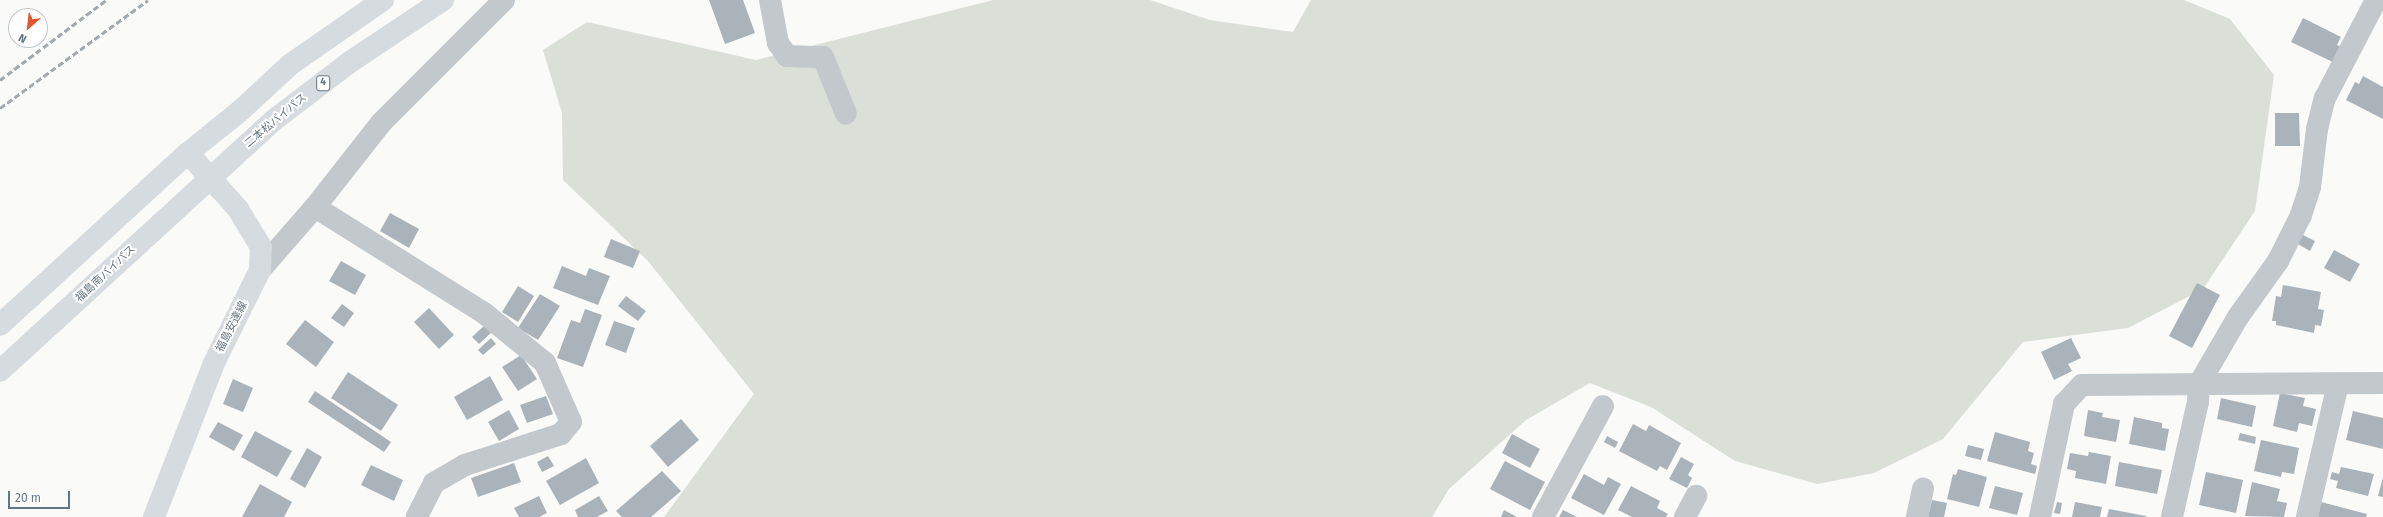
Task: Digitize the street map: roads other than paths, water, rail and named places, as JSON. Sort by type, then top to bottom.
[{"type":"main road","points":[[0,325],[188,153],[240,111],[291,64],[383,0]]},
{"type":"main road","name":"二本松バイパス","points":[[212,177],[274,120],[350,62],[443,0]]},
{"type":"main road","name":"福島安達線","points":[[154,517],[214,363],[260,270],[261,247],[238,209],[212,177],[188,153]]},
{"type":"main road","name":"福島南バイパス","points":[[0,371],[212,177]]},
{"type":"street","points":[[260,270],[315,207],[380,123],[504,0]]},
{"type":"street","points":[[770,0],[778,43],[787,56],[823,57],[846,114]]},
{"type":"street","points":[[2172,517],[2198,402],[2199,384],[2238,317],[2278,261],[2301,215],[2310,187],[2317,128],[2325,98],[2378,2]]},
{"type":"street","points":[[315,207],[484,313],[545,363],[571,422],[561,434],[465,465],[434,483],[417,517]]},
{"type":"street","points":[[2040,517],[2064,404],[2082,385],[2338,384],[2382,381]]},
{"type":"street","points":[[2307,517],[2338,384]]},
{"type":"street","points":[[1543,517],[1603,406]]},
{"type":"street","points":[[1917,517],[1923,489]]},
{"type":"street","points":[[1685,517],[1696,496]]},
{"type":"railway","points":[[0,80],[106,0]]},
{"type":"railway","points":[[0,108],[148,0]]}]
